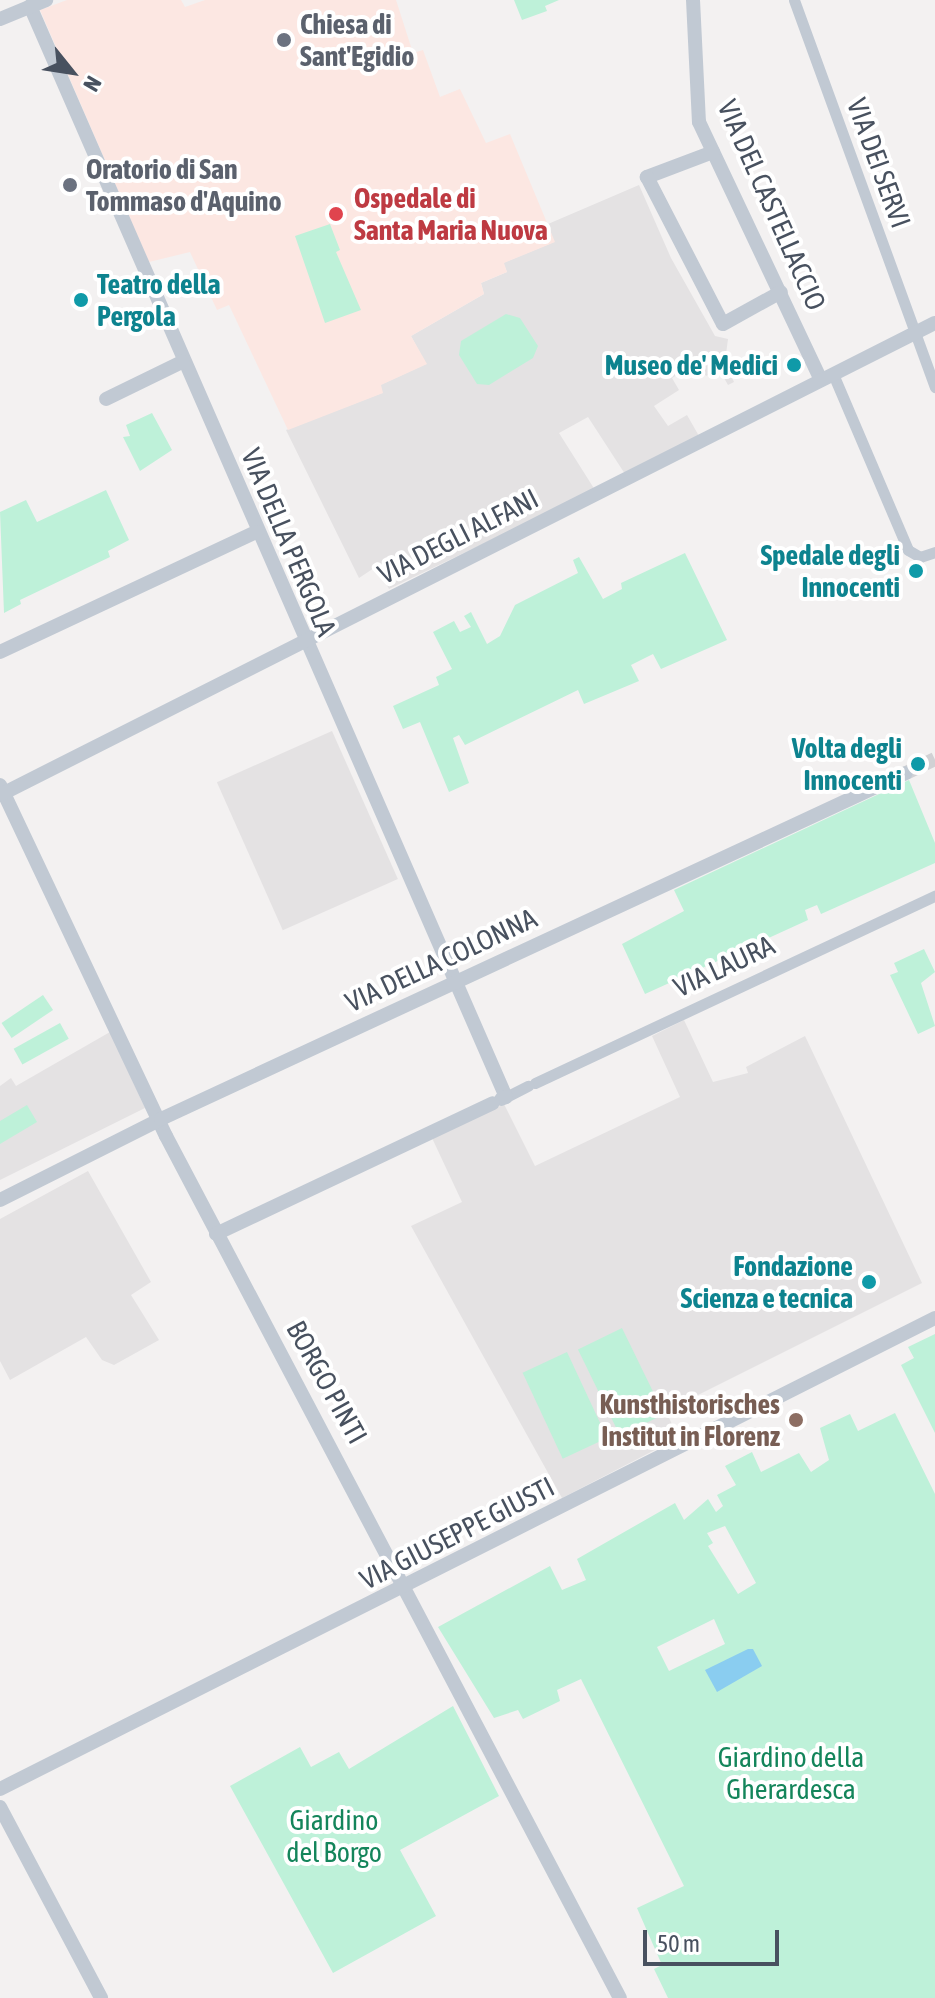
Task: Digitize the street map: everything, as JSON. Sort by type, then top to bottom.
[{"type":"street","points":[[0,19],[46,0]]},
{"type":"street","name":"VIA DEL CASTELLACCIO","points":[[693,0],[696,109],[713,152],[781,292],[827,377]]},
{"type":"street","name":"VIA DEI SERVI","points":[[794,0],[935,387]]},
{"type":"street","name":"VIA DELLA PERGOLA","points":[[30,6],[304,644],[454,983],[500,1099]]},
{"type":"street","points":[[713,152],[647,177],[723,324],[781,292]]},
{"type":"street","name":"VIA DEGLI ALFANI","points":[[2,791],[304,644],[935,323]]},
{"type":"street","points":[[106,399],[182,362]]},
{"type":"street","points":[[827,377],[908,550],[920,557],[935,552]]},
{"type":"street","points":[[0,652],[256,532]]},
{"type":"street","name":"VIA DELLA COLONNA","points":[[0,1200],[158,1120],[906,773]]},
{"type":"street","name":"BORGO PINTI","points":[[2,791],[158,1120],[216,1234],[361,1499],[404,1589],[620,1998]]},
{"type":"street","name":"VIA LAURA","points":[[216,1234],[935,896]]},
{"type":"street","name":"VIA GIUSEPPE GIUSTI","points":[[0,1789],[404,1589],[935,1318]]},
{"type":"street","points":[[0,1807],[101,1998]]},
{"type":"shaded area","name":"Ospedale di Santa Maria Nuova","points":[[67,0],[181,0],[185,7],[205,0],[396,0],[413,53],[423,50],[440,97],[460,89],[486,143],[510,134],[555,242],[504,263],[507,272],[481,283],[484,294],[411,336],[427,364],[381,385],[383,393],[288,430],[229,305],[217,310],[190,252],[149,262],[40,10]]},
{"type":"shaded area","points":[[639,185],[671,258],[715,336],[728,339],[725,362],[734,382],[728,385],[719,369],[706,376],[698,362],[672,378],[679,390],[654,406],[668,426],[687,415],[699,436],[625,474],[588,417],[559,433],[595,490],[389,589],[377,566],[359,578],[286,430],[382,393],[380,385],[426,364],[411,336],[484,294],[481,283],[507,272],[503,263],[554,242],[548,224]]},
{"type":"shaded area","points":[[332,731],[398,879],[283,930],[217,782]]},
{"type":"shaded area","points":[[684,1020],[713,1082],[748,1073],[746,1067],[805,1036],[922,1283],[666,1411],[678,1438],[562,1498],[411,1226],[462,1202],[432,1138],[504,1104],[535,1166],[680,1097],[652,1036]]},
{"type":"shaded area","points":[[110,1032],[145,1108],[0,1180],[0,1086],[11,1078],[16,1086]]},
{"type":"shaded area","points":[[88,1171],[151,1282],[131,1295],[159,1340],[114,1365],[102,1360],[86,1337],[10,1380],[0,1361],[0,1219]]},
{"type":"green space","points":[[514,0],[559,0],[545,6],[547,11],[522,20]]},
{"type":"green space","points":[[330,224],[340,250],[336,252],[361,310],[325,323],[295,236]]},
{"type":"green space","points":[[506,314],[520,318],[538,346],[533,358],[489,385],[477,384],[459,355],[461,341]]},
{"type":"green space","points":[[152,413],[172,450],[140,471],[123,437],[130,436],[126,425]]},
{"type":"green space","points":[[106,490],[129,540],[108,551],[110,557],[20,600],[21,604],[4,613],[0,512],[26,500],[37,522]]},
{"type":"green space","points":[[685,553],[727,640],[661,669],[653,654],[631,665],[639,681],[584,704],[578,690],[465,745],[459,735],[453,738],[469,783],[449,792],[420,722],[403,729],[393,706],[439,685],[436,677],[452,669],[433,632],[454,621],[460,632],[471,627],[464,616],[471,612],[487,644],[500,636],[515,605],[578,573],[573,560],[579,557],[603,599],[622,589],[621,583]]},
{"type":"green space","points":[[909,780],[935,843],[935,863],[821,914],[817,905],[805,910],[808,920],[645,994],[622,944],[684,911],[674,890]]},
{"type":"green space","points":[[924,949],[935,972],[921,983],[935,1026],[918,1034],[890,975],[898,972],[894,963]]},
{"type":"green space","points":[[43,995],[53,1010],[12,1038],[2,1023]]},
{"type":"green space","points":[[60,1023],[69,1039],[22,1064],[14,1049]]},
{"type":"green space","points":[[27,1105],[37,1122],[0,1144],[0,1121]]},
{"type":"green space","points":[[622,1328],[664,1414],[620,1436],[578,1349]]},
{"type":"green space","points":[[935,1334],[935,1433],[901,1365],[914,1358],[908,1347]]},
{"type":"green space","points":[[567,1352],[607,1438],[563,1459],[523,1373]]},
{"type":"green space","name":"Giardino della Gherardesca","points":[[895,1413],[935,1494],[935,1998],[668,1998],[654,1969],[662,1965],[637,1908],[684,1886],[581,1679],[557,1690],[560,1701],[523,1719],[518,1710],[494,1718],[438,1627],[550,1566],[562,1590],[586,1580],[577,1559],[675,1503],[684,1520],[708,1499],[716,1512],[723,1506],[717,1495],[736,1485],[725,1466],[752,1452],[761,1472],[799,1453],[811,1472],[829,1460],[820,1428],[850,1414],[858,1431]],"holes":[[[725,1526],[756,1583],[738,1594],[708,1546],[713,1543],[707,1533]],[[714,1619],[725,1644],[669,1671],[657,1647]]]},
{"type":"green space","name":"Giardino del Borgo","points":[[453,1706],[499,1796],[400,1850],[436,1916],[333,1973],[230,1786],[300,1747],[311,1767],[339,1752],[349,1769]]},
{"type":"water","points":[[753,1649],[762,1666],[717,1692],[705,1670]]},
{"type":"tunnel","points":[[906,773],[935,759]]},
{"type":"place","name":"Chiesa di Sant'Egidio","points":[[284,40]]},
{"type":"place","name":"Oratorio di San Tommaso d'Aquino","points":[[70,185]]},
{"type":"place","name":"Ospedale di Santa Maria Nuova","points":[[336,214]]},
{"type":"place","name":"Teatro della Pergola","points":[[81,300]]},
{"type":"place","name":"Museo de' Medici","points":[[794,365]]},
{"type":"place","name":"Spedale degli Innocenti","points":[[916,571]]},
{"type":"place","name":"Volta degli Innocenti","points":[[918,764]]},
{"type":"place","name":"Fondazione Scienza e tecnica","points":[[869,1282]]},
{"type":"place","name":"Kunsthistorisches Institut in Florenz","points":[[796,1420]]}]
